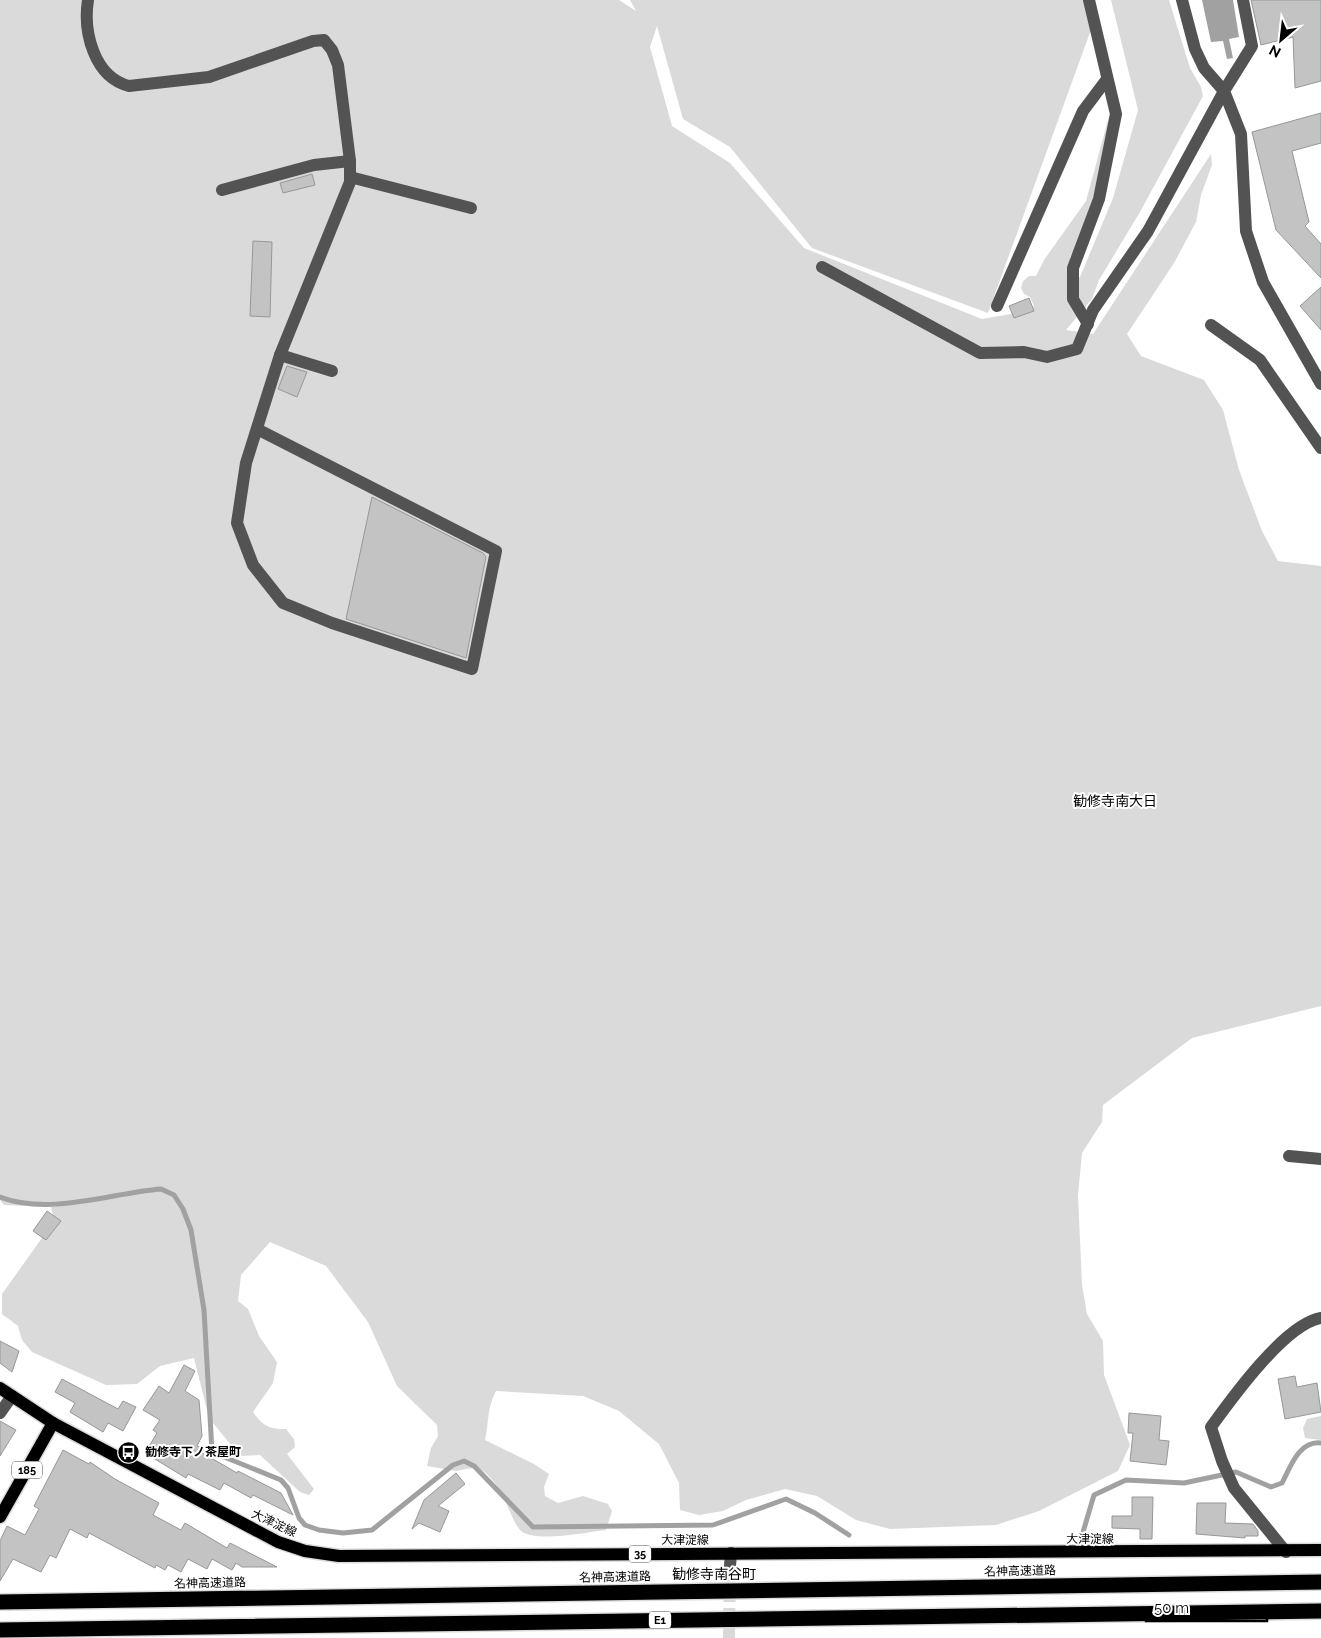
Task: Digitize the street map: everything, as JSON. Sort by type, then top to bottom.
[{"type":"highway","name":"名神高速道路","points":[[0,1602],[1321,1582]]},
{"type":"highway","name":"E1","points":[[0,1630],[1321,1611]]},
{"type":"main road","name":"大津淀線","points":[[0,1388],[53,1423],[278,1542],[305,1551],[339,1556],[730,1560],[1321,1550]]},
{"type":"main road","name":"185","points":[[0,1517],[53,1423]]},
{"type":"street","points":[[88,0],[85,18],[91,43],[100,65],[117,83],[129,86],[209,77],[313,41],[324,40],[332,50],[338,65],[350,161],[350,182],[280,355],[246,463],[237,522],[253,565],[283,603],[332,623],[472,669],[496,551],[257,429]]},
{"type":"street","points":[[1088,324],[1073,298],[1073,268],[1099,199],[1116,114],[1089,0]]},
{"type":"street","points":[[1182,0],[1195,50],[1204,68],[1224,90],[1241,134],[1246,230],[1264,282],[1321,384]]},
{"type":"street","points":[[822,267],[980,353],[1024,352],[1048,357],[1077,349],[1093,310],[1148,231],[1224,90],[1252,46],[1244,0]]},
{"type":"street","points":[[998,306],[1083,111],[1107,79]]},
{"type":"street","points":[[222,190],[314,165],[350,161]]},
{"type":"street","points":[[350,177],[471,208]]},
{"type":"street","points":[[1211,325],[1260,360],[1321,448]]},
{"type":"street","points":[[280,355],[332,371]]},
{"type":"street","points":[[1289,1156],[1321,1159]]},
{"type":"street","points":[[1286,1552],[1234,1488],[1222,1461],[1211,1427],[1279,1344],[1314,1319],[1321,1318]]},
{"type":"street","points":[[0,1413],[12,1396]]},
{"type":"shaded area","points":[[0,0],[619,0],[636,11],[630,0],[1088,0],[1092,27],[988,313],[812,248],[730,147],[683,119],[657,26],[650,47],[672,126],[730,163],[804,248],[982,319],[1028,311],[1034,306],[1030,297],[1024,294],[1021,288],[1023,281],[1029,276],[1036,276],[1044,260],[1086,201],[1111,109],[1116,110],[1084,233],[1070,257],[1070,280],[1080,277],[1113,198],[1138,110],[1111,0],[1169,0],[1190,68],[1201,87],[1203,96],[1140,212],[1099,280],[1092,299],[1066,330],[1093,334],[1211,154],[1212,165],[1201,195],[1196,222],[1174,263],[1127,334],[1141,356],[1204,380],[1223,410],[1239,470],[1262,531],[1278,561],[1321,566],[1321,1006],[1192,1038],[1103,1105],[1102,1122],[1082,1153],[1078,1195],[1082,1285],[1087,1314],[1103,1341],[1104,1375],[1130,1445],[1118,1471],[1039,1511],[996,1525],[890,1529],[856,1520],[817,1496],[785,1489],[746,1500],[723,1511],[699,1515],[680,1510],[679,1483],[659,1444],[619,1411],[583,1396],[496,1391],[490,1409],[485,1440],[534,1464],[549,1474],[544,1487],[545,1496],[558,1503],[583,1496],[608,1504],[612,1511],[606,1530],[562,1536],[538,1536],[521,1531],[498,1488],[478,1467],[456,1471],[427,1466],[431,1448],[438,1436],[437,1425],[397,1386],[368,1322],[326,1266],[270,1242],[241,1275],[238,1301],[248,1309],[259,1336],[277,1362],[273,1383],[253,1412],[267,1426],[286,1429],[294,1439],[295,1447],[287,1454],[314,1489],[309,1495],[300,1492],[260,1455],[240,1456],[209,1418],[194,1358],[160,1366],[137,1384],[106,1385],[32,1352],[22,1340],[18,1326],[2,1314],[2,1294],[54,1221],[51,1207],[4,1205],[0,1200]]},
{"type":"shaded area","points":[[1202,0],[1233,0],[1239,37],[1229,39],[1233,58],[1227,59],[1223,41],[1211,42]]},
{"type":"shaded area","points":[[1321,1416],[1321,1440],[1305,1438],[1303,1428],[1307,1419]]},
{"type":"building","points":[[1251,0],[1321,0],[1321,81],[1295,88],[1293,37],[1261,45]]},
{"type":"building","points":[[1321,113],[1321,143],[1292,151],[1309,222],[1305,226],[1321,244],[1321,278],[1276,230],[1252,132]]},
{"type":"building","points":[[312,174],[315,185],[283,193],[280,183]]},
{"type":"building","points":[[253,241],[272,242],[270,317],[250,316]]},
{"type":"building","points":[[1321,287],[1321,330],[1300,306]]},
{"type":"building","points":[[1029,298],[1034,311],[1014,318],[1009,306]]},
{"type":"building","points":[[287,366],[307,372],[297,397],[278,389]]},
{"type":"building","points":[[372,497],[483,553],[486,557],[466,658],[346,619]]},
{"type":"building","points":[[47,1211],[61,1221],[46,1240],[33,1231]]},
{"type":"building","points":[[0,1341],[19,1351],[12,1372],[0,1363]]},
{"type":"building","points":[[184,1365],[195,1371],[185,1391],[199,1400],[202,1436],[197,1446],[203,1448],[201,1452],[237,1473],[238,1471],[281,1493],[293,1515],[253,1495],[251,1498],[224,1483],[220,1490],[188,1474],[186,1478],[145,1453],[157,1433],[153,1430],[160,1420],[143,1410],[159,1386],[169,1393]]},
{"type":"building","points":[[1295,1376],[1297,1387],[1317,1383],[1321,1412],[1285,1419],[1278,1379]]},
{"type":"building","points":[[62,1379],[118,1409],[123,1401],[136,1407],[123,1431],[108,1423],[103,1432],[70,1412],[75,1403],[55,1392]]},
{"type":"building","points":[[1129,1413],[1161,1416],[1159,1440],[1169,1441],[1166,1465],[1130,1461],[1133,1433],[1128,1433]]},
{"type":"building","points":[[0,1421],[16,1430],[0,1456]]},
{"type":"building","points":[[63,1450],[89,1464],[90,1462],[115,1479],[159,1503],[153,1515],[181,1530],[185,1523],[227,1548],[230,1543],[277,1567],[242,1567],[236,1563],[232,1570],[212,1559],[207,1569],[188,1559],[181,1572],[168,1565],[165,1570],[156,1565],[155,1568],[89,1533],[87,1538],[70,1529],[56,1558],[50,1555],[41,1572],[13,1559],[0,1581],[0,1541],[7,1526],[25,1535],[39,1509],[34,1506]]},
{"type":"building","points":[[456,1473],[465,1484],[438,1506],[449,1511],[440,1532],[419,1523],[412,1529],[424,1500]]},
{"type":"building","points":[[1132,1497],[1153,1497],[1152,1539],[1140,1539],[1140,1529],[1112,1528],[1112,1516],[1132,1516]]},
{"type":"building","points":[[1197,1503],[1226,1503],[1225,1523],[1253,1524],[1258,1531],[1258,1536],[1245,1536],[1245,1538],[1196,1534]]},
{"type":"waterway","points":[[0,1197],[19,1202],[60,1204],[161,1189],[174,1195],[183,1209],[191,1230],[204,1310],[212,1452],[281,1480],[288,1488],[299,1518],[305,1525],[319,1530],[343,1533],[372,1530],[453,1465],[464,1461],[474,1466],[533,1527],[713,1525],[786,1499],[815,1513],[849,1535]]},
{"type":"waterway","points":[[1081,1539],[1094,1495],[1126,1480],[1184,1483],[1236,1472],[1271,1487],[1282,1483],[1301,1450],[1313,1443],[1321,1443]]},
{"type":"tunnel","points":[[729,1638],[730,1566]]},
{"type":"place","name":"勧修寺下ノ茶屋町","points":[[129,1452]]},
{"type":"district","name":"勧修寺南大日","points":[[1115,801]]},
{"type":"district","name":"勧修寺南谷町","points":[[714,1574]]}]
